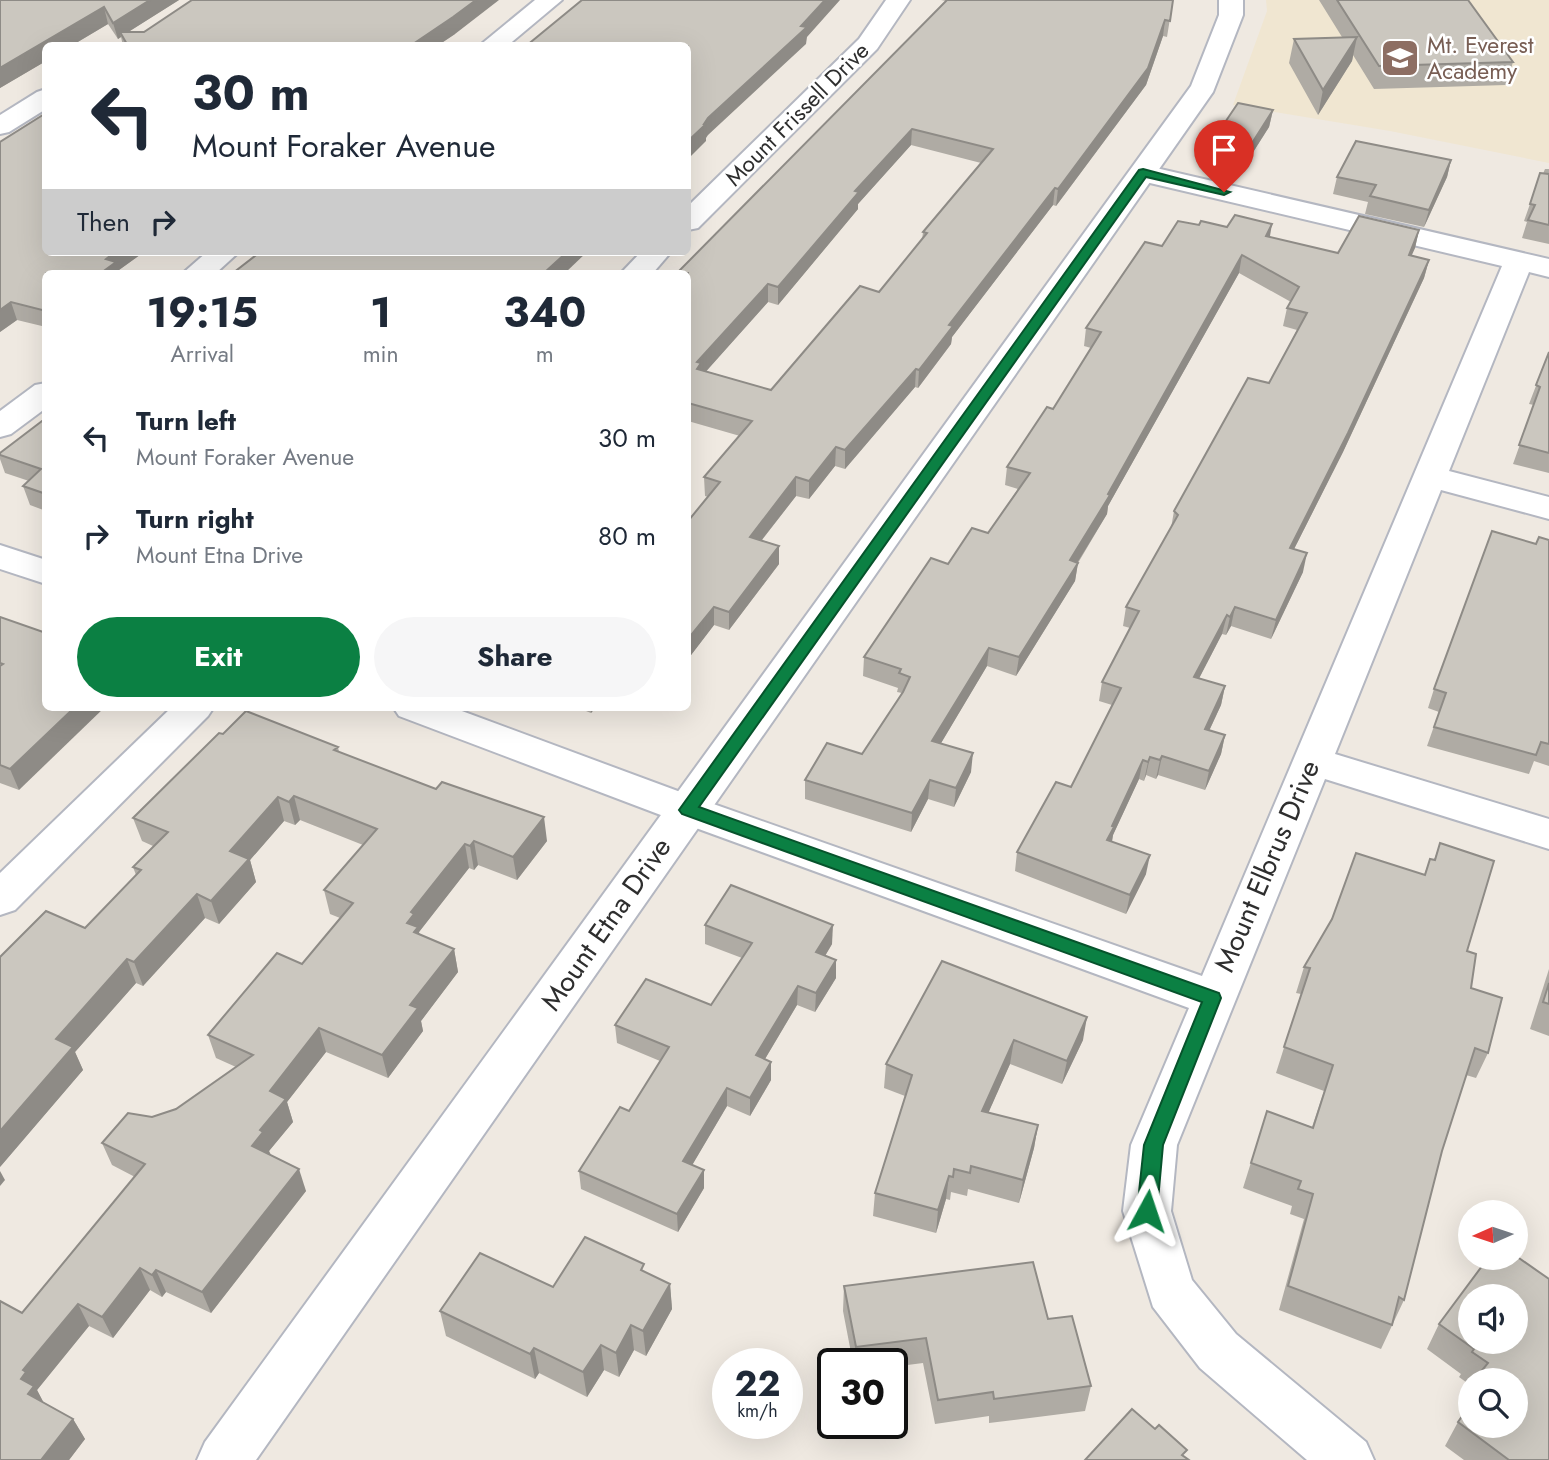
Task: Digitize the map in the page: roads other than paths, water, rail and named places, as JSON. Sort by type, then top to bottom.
[{"type":"street","points":[[496,42],[550,0]]},
{"type":"street","name":"Mount Frissell Drive","points":[[691,219],[868,44],[898,0]]},
{"type":"street","name":"Mount Etna Drive","points":[[224,1460],[1204,87],[1231,15],[1231,0]]},
{"type":"street","points":[[0,126],[42,100]]},
{"type":"street","points":[[1143,173],[1534,265]]},
{"type":"street","points":[[202,270],[220,256]]},
{"type":"street","points":[[639,270],[653,256]]},
{"type":"street","name":"Mount Elbrus Drive","points":[[1347,1460],[1218,1352],[1171,1291],[1147,1211],[1154,1145],[1212,998],[1429,476],[1534,265]]},
{"type":"street","points":[[0,427],[42,395]]},
{"type":"street","points":[[1429,476],[1549,508]]},
{"type":"street","points":[[0,556],[42,572]]},
{"type":"street","points":[[0,899],[191,711]]},
{"type":"street","points":[[423,711],[688,810],[1212,998]]},
{"type":"street","points":[[1311,761],[1549,834]]},
{"type":"place","name":"Mt. Everest Academy","points":[[1400,58]]}]
